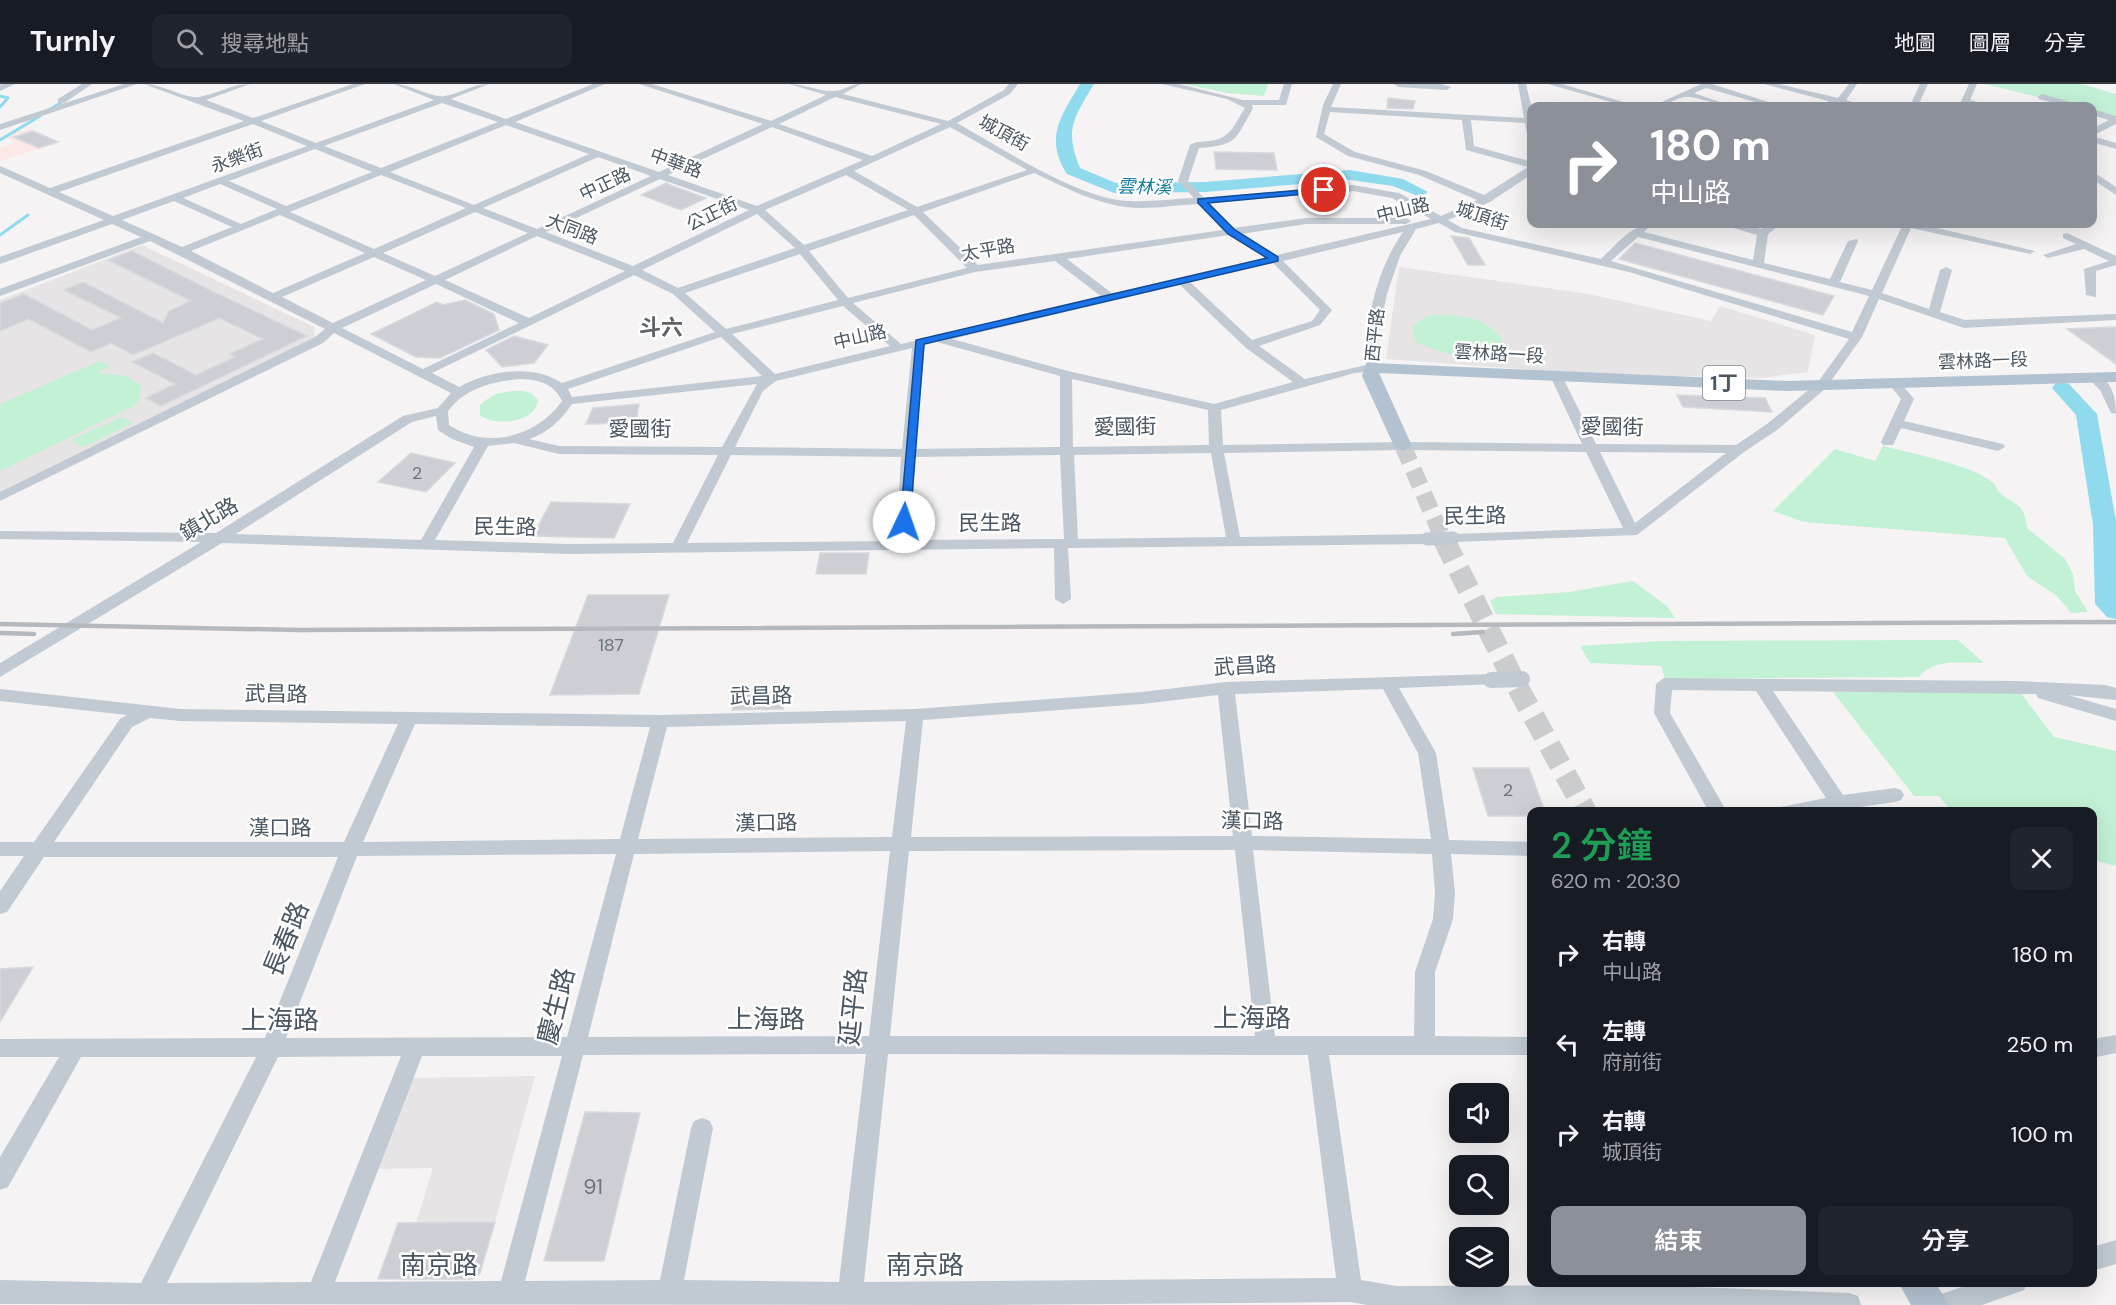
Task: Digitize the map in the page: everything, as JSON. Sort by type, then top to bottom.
[{"type":"main road","name":"雲林路一段","points":[[1372,368],[1822,385],[2094,378]]},
{"type":"main road","name":"西平路","points":[[1372,368],[1370,376],[1403,446]]},
{"type":"main road","name":"1丁","points":[[2094,378],[2116,377]]},
{"type":"main road","points":[[1918,1287],[1932,1305]]},
{"type":"street","points":[[40,114],[88,84]]},
{"type":"street","points":[[0,127],[133,84]]},
{"type":"street","name":"大同路","points":[[148,84],[198,100],[318,146],[635,271],[677,292],[772,378]]},
{"type":"street","points":[[198,100],[246,84]]},
{"type":"street","points":[[51,191],[361,84]]},
{"type":"street","name":"中華路","points":[[398,84],[758,210],[801,248],[846,302],[897,346]]},
{"type":"street","name":"永樂街","points":[[0,261],[485,84]]},
{"type":"street","points":[[183,251],[601,84]]},
{"type":"street","points":[[643,84],[772,124],[873,160]]},
{"type":"street","name":"城頂街","points":[[793,84],[951,124],[1035,170],[1086,194],[1110,201],[1128,204],[1201,201],[1353,188],[1395,195],[1459,230],[1602,263],[1856,337]]},
{"type":"street","name":"中正路","points":[[0,497],[319,340],[334,327],[857,84]]},
{"type":"street","name":"公正街","points":[[423,373],[758,210],[848,172],[951,124],[1007,92],[1014,84]]},
{"type":"street","points":[[1166,84],[1244,102],[1283,104],[1288,84]]},
{"type":"street","points":[[1337,84],[1326,109],[1319,135],[1343,152],[1436,177],[1486,200]]},
{"type":"street","points":[[1398,84],[1447,87]]},
{"type":"street","points":[[1522,84],[1527,107]]},
{"type":"street","points":[[1552,84],[1618,102]]},
{"type":"street","points":[[1667,102],[1707,84],[1764,102]]},
{"type":"street","points":[[1768,84],[1840,102],[1853,84]]},
{"type":"street","points":[[1916,102],[1924,84]]},
{"type":"street","points":[[1965,102],[1973,84]]},
{"type":"street","points":[[1686,94],[1713,102]]},
{"type":"street","points":[[2042,97],[2060,102]]},
{"type":"street","points":[[1244,102],[1249,108],[1232,137],[1223,142],[1195,145],[1183,181],[1232,232],[1275,259],[1326,310],[1316,322],[1250,345]]},
{"type":"street","points":[[1326,109],[1527,121]]},
{"type":"street","points":[[2097,114],[2116,120]]},
{"type":"street","points":[[1466,118],[1469,148],[1527,165]]},
{"type":"street","points":[[2097,130],[2116,120]]},
{"type":"street","points":[[2097,140],[2116,146]]},
{"type":"street","points":[[275,297],[600,153]]},
{"type":"street","points":[[0,168],[183,251],[459,392]]},
{"type":"street","points":[[677,292],[1035,170]]},
{"type":"street","points":[[2097,170],[2116,176]]},
{"type":"street","name":"中山路","points":[[568,401],[701,388],[772,378],[897,346],[1438,220],[1486,200],[1527,171]]},
{"type":"street","points":[[848,172],[915,210],[975,269]]},
{"type":"street","points":[[222,181],[529,323]]},
{"type":"street","points":[[2097,181],[2116,192]]},
{"type":"street","points":[[176,198],[240,228]]},
{"type":"street","name":"太平路","points":[[561,387],[723,333],[975,269],[1306,221],[1438,220]]},
{"type":"street","name":"西平路","points":[[1372,368],[1371,353],[1378,302],[1402,239],[1413,226]]},
{"type":"street","points":[[1602,263],[1641,228]]},
{"type":"street","points":[[1747,228],[1763,232],[1770,228]]},
{"type":"street","points":[[1556,376],[1632,532],[1739,449],[1772,427],[1822,385],[1856,337],[1906,228]]},
{"type":"street","points":[[1926,228],[2030,251]]},
{"type":"street","points":[[1758,265],[1763,232]]},
{"type":"street","points":[[1634,233],[1877,295],[1934,312],[1964,324],[2116,317]]},
{"type":"street","points":[[2067,236],[2116,261]]},
{"type":"street","points":[[0,293],[150,237]]},
{"type":"street","points":[[1833,284],[1854,241]]},
{"type":"street","points":[[2048,255],[2086,245]]},
{"type":"street","points":[[1057,256],[1110,297]]},
{"type":"street","points":[[2092,295],[2090,269],[2116,261]]},
{"type":"street","points":[[1934,312],[1947,270]]},
{"type":"street","points":[[1181,280],[1250,345],[1303,383]]},
{"type":"street","name":"雲林路一段","points":[[935,338],[1066,374],[1214,408],[1354,369],[1372,368]]},
{"type":"street","points":[[903,544],[908,453],[919,342]]},
{"type":"street","points":[[1063,599],[1068,448],[1064,392],[1066,374]]},
{"type":"street","points":[[522,375],[551,379],[561,387],[568,401],[555,420],[536,431],[513,439],[481,442],[450,433],[443,427],[442,411],[459,392],[489,380],[522,375]]},
{"type":"street","points":[[677,549],[758,389],[772,378]]},
{"type":"street","points":[[2094,378],[2105,388],[2116,410]]},
{"type":"street","points":[[1888,442],[1908,399],[1894,383]]},
{"type":"street","points":[[1214,408],[1216,446],[1234,543]]},
{"type":"street","name":"鎮北路","points":[[0,671],[63,630],[236,528],[408,419],[442,411]]},
{"type":"street","points":[[1897,423],[1998,447]]},
{"type":"street","name":"愛國街","points":[[513,439],[559,450],[908,453],[1216,446],[1739,449]]},
{"type":"street","points":[[425,546],[482,447],[481,442]]},
{"type":"street","name":"民生路","points":[[0,535],[217,538],[425,546],[677,549],[903,544],[1234,543],[1632,532]]},
{"type":"street","name":"武昌路","points":[[0,695],[180,715],[660,721],[915,715],[1142,698],[1226,688],[1522,679]]},
{"type":"street","points":[[1388,683],[1427,753],[1445,892],[1443,919],[1425,972],[1424,1046]]},
{"type":"street","points":[[1715,807],[1662,712],[1664,684],[2017,687],[2105,691],[2116,694]]},
{"type":"street","points":[[1761,686],[1838,802]]},
{"type":"street","points":[[2017,687],[2116,715]]},
{"type":"street","points":[[1226,688],[1266,1045]]},
{"type":"street","points":[[0,906],[37,849],[126,723],[147,712]]},
{"type":"street","name":"延平路","points":[[850,1300],[915,715]]},
{"type":"street","name":"長春路","points":[[146,1300],[272,1047],[350,850],[409,719]]},
{"type":"street","name":"慶生路","points":[[508,1299],[575,1047],[625,846],[660,721]]},
{"type":"street","points":[[1812,807],[1895,795]]},
{"type":"street","name":"漢口路","points":[[0,849],[350,850],[625,846],[1242,843],[1527,849]]},
{"type":"street","points":[[2097,1048],[2116,1044]]},
{"type":"street","name":"上海路","points":[[0,1048],[877,1045],[1527,1046]]},
{"type":"street","points":[[1317,1045],[1350,1290]]},
{"type":"street","points":[[0,1179],[76,1047]]},
{"type":"street","points":[[316,1300],[415,1047]]},
{"type":"street","points":[[670,1292],[702,1128]]},
{"type":"street","points":[[2097,1258],[2116,1252]]},
{"type":"street","points":[[1944,1305],[2000,1287]]},
{"type":"street","name":"南京路","points":[[0,1292],[146,1300],[508,1299],[670,1292],[850,1300],[1350,1290],[1397,1298],[1849,1305]]},
{"type":"shaded area","points":[[31,129],[60,142],[0,161],[0,148],[15,143],[7,137],[19,131]]},
{"type":"shaded area","points":[[142,245],[314,327],[315,341],[0,492],[0,300]]},
{"type":"shaded area","points":[[1399,267],[1589,294],[1711,321],[1720,306],[1815,335],[1808,372],[1761,378],[1588,374],[1386,359]]},
{"type":"shaded area","points":[[535,1076],[495,1222],[416,1223],[433,1168],[373,1169],[407,1078]]},
{"type":"green space","points":[[1184,84],[1268,84],[1264,96],[1227,93]]},
{"type":"green space","points":[[1984,84],[2082,84],[2116,94],[2116,118],[2097,112],[2097,102],[2058,102]]},
{"type":"green space","points":[[1428,315],[1460,316],[1478,320],[1486,324],[1502,339],[1500,349],[1479,356],[1469,356],[1447,353],[1416,342],[1412,327]]},
{"type":"green space","points":[[100,361],[110,366],[96,373],[127,376],[141,386],[139,400],[134,406],[0,471],[0,404]]},
{"type":"green space","points":[[523,391],[531,393],[538,400],[536,408],[530,414],[514,421],[504,422],[486,419],[480,415],[480,405],[494,395]]},
{"type":"green space","points":[[122,417],[133,423],[83,447],[71,440]]},
{"type":"green space","points":[[1883,446],[1957,465],[1994,483],[1998,491],[2021,508],[2027,528],[2065,559],[2073,574],[2075,591],[2088,612],[2071,613],[2057,596],[2027,576],[2005,538],[1804,522],[1773,511],[1835,449],[1875,461]]},
{"type":"green space","points":[[1633,581],[1667,606],[1675,618],[1496,614],[1490,601],[1497,597],[1569,592]]},
{"type":"green space","points":[[1958,640],[1984,663],[1940,664],[1925,671],[1919,677],[1665,679],[1661,666],[1590,663],[1580,646],[1662,641]]},
{"type":"green space","points":[[1833,692],[2020,692],[2054,737],[2116,751],[2116,866],[2097,861],[2097,807],[1948,807],[1939,796],[1914,796]]},
{"type":"building","points":[[1388,98],[1415,101],[1413,109],[1387,108]]},
{"type":"building","points":[[33,131],[58,142],[39,148],[13,137]]},
{"type":"building","points":[[1214,152],[1274,153],[1277,170],[1216,169]]},
{"type":"building","points":[[666,183],[706,198],[681,210],[641,195]]},
{"type":"building","points":[[1451,236],[1469,238],[1485,265],[1468,265]]},
{"type":"building","points":[[1635,243],[1834,296],[1823,315],[1619,259]]},
{"type":"building","points":[[132,251],[307,336],[161,406],[146,398],[175,384],[132,362],[153,353],[196,375],[235,357],[230,354],[263,339],[219,318],[133,355],[111,343],[91,352],[29,319],[0,331],[0,303],[24,294],[92,330],[121,318],[64,290],[83,282],[163,323],[169,311],[191,301],[108,260]]},
{"type":"building","points":[[465,300],[494,314],[499,330],[440,358],[416,357],[371,334],[437,302],[443,305]]},
{"type":"building","points":[[2116,327],[2116,364],[2067,329]]},
{"type":"building","points":[[514,336],[548,345],[534,363],[502,367],[486,350]]},
{"type":"building","points":[[1677,395],[1765,398],[1772,412],[1683,407]]},
{"type":"building","points":[[639,404],[636,423],[586,424],[593,408]]},
{"type":"building","points":[[411,453],[455,463],[426,492],[378,482]]},
{"type":"building","points":[[551,502],[630,504],[614,538],[533,536]]},
{"type":"building","points":[[820,553],[869,553],[866,574],[816,574]]},
{"type":"building","points":[[588,595],[669,595],[639,694],[550,695]]},
{"type":"building","points":[[786,691],[783,709],[732,710],[736,692]]},
{"type":"building","points":[[1473,768],[1529,768],[1543,807],[1527,807],[1527,816],[1488,816]]},
{"type":"building","points":[[33,967],[0,1022],[0,969]]},
{"type":"building","points":[[585,1112],[640,1113],[604,1261],[544,1261]]},
{"type":"building","points":[[495,1222],[480,1273],[473,1279],[378,1279],[398,1223]]},
{"type":"waterway","name":"雲林溪","points":[[1087,84],[1064,125],[1063,134],[1067,155],[1073,171],[1114,188],[1205,187],[1350,175],[1397,182],[1420,192]]},
{"type":"waterway","points":[[0,96],[8,98],[0,107]]},
{"type":"waterway","points":[[49,110],[65,100]]},
{"type":"waterway","points":[[0,140],[40,116]]},
{"type":"waterway","points":[[0,235],[28,215]]},
{"type":"waterway","name":"雲林溪","points":[[2062,388],[2086,414],[2105,525],[2108,604],[2116,611]]},
{"type":"tunnel","points":[[1403,446],[1444,541]]},
{"type":"tunnel","points":[[1444,540],[1512,677],[1583,807]]},
{"type":"railway","points":[[0,624],[299,630],[2116,622]]},
{"type":"railway","points":[[1453,634],[1483,632]]},
{"type":"railway","points":[[0,633],[34,634]]},
{"type":"district","name":"斗六","points":[[661,327]]},
{"type":"route","points":[[904,522],[919,342],[1275,259],[1232,232],[1201,201],[1324,190]]}]
